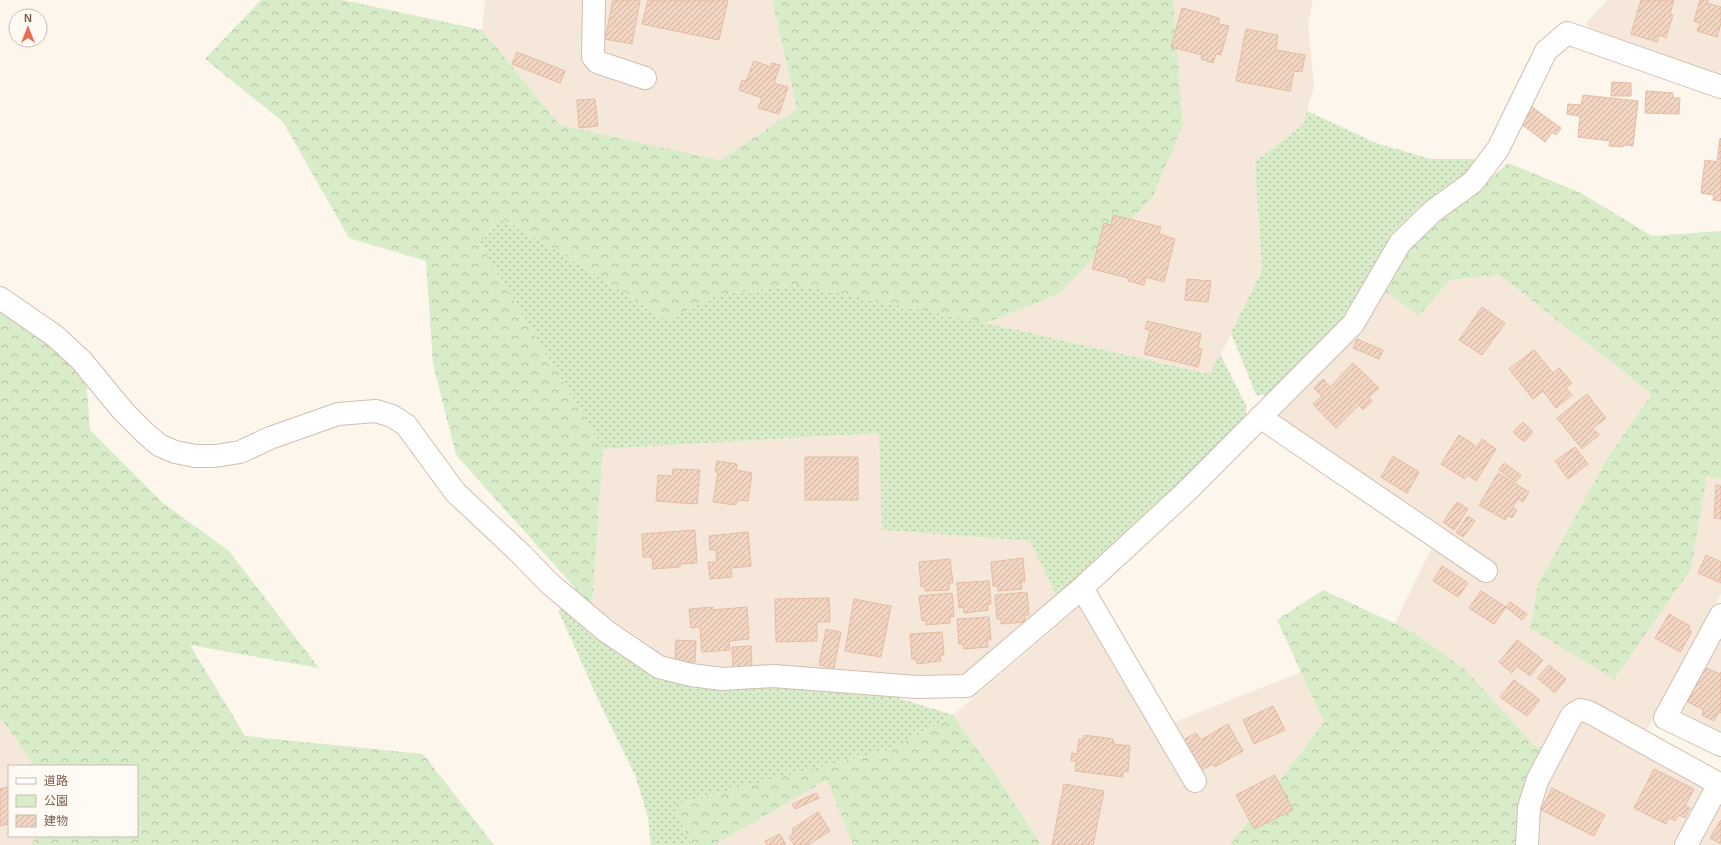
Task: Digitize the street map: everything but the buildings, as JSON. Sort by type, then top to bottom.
[{"type":"street","points":[[594,0],[593,57],[597,62],[645,78]]},
{"type":"street","points":[[0,298],[55,336],[81,360],[123,411],[145,433],[159,445],[175,452],[195,456],[215,456],[240,452],[270,438],[338,414],[376,411],[392,416],[406,425],[455,492],[521,554],[549,583],[606,631],[659,667],[691,675],[722,679],[773,676],[917,688],[967,686],[1082,588],[1188,490],[1353,324],[1400,243],[1433,210],[1473,182],[1498,149],[1546,51],[1567,33],[1721,87]]},
{"type":"street","points":[[1260,417],[1486,571]]},
{"type":"street","points":[[1082,588],[1195,781]]},
{"type":"street","points":[[1721,615],[1664,718],[1721,745]]},
{"type":"street","points":[[1527,845],[1529,807],[1538,779],[1572,715],[1580,710],[1589,712],[1719,784],[1686,845]]},
{"type":"shaded area","points":[[485,0],[772,0],[797,109],[720,160],[560,125],[482,30]]},
{"type":"shaded area","points":[[1173,0],[1313,0],[1308,24],[1314,86],[1303,125],[1255,162],[1262,271],[1211,374],[986,323],[1059,294],[1183,125]]},
{"type":"shaded area","points":[[1607,0],[1721,0],[1721,83],[1600,36],[1585,24]]},
{"type":"shaded area","points":[[1499,275],[1652,394],[1606,460],[1538,584],[1530,628],[1691,569],[1707,476],[1721,479],[1721,594],[1645,733],[1591,703],[1546,749],[1534,745],[1465,669],[1413,632],[1395,623],[1432,547],[1265,429],[1358,329],[1382,289],[1419,316],[1450,280]]},
{"type":"shaded area","points":[[880,433],[883,530],[1030,541],[1058,599],[959,678],[933,678],[839,669],[711,672],[669,662],[644,641],[592,607],[603,449]]},
{"type":"shaded area","points":[[1094,588],[1172,723],[1301,672],[1324,722],[1230,845],[1041,845],[1001,782],[953,715],[1077,609]]},
{"type":"shaded area","points":[[1721,630],[1721,734],[1677,711]]},
{"type":"shaded area","points":[[0,717],[33,765],[8,765],[8,837],[35,837],[31,845],[0,845]]},
{"type":"shaded area","points":[[1582,719],[1707,789],[1678,845],[1535,845],[1536,798]]},
{"type":"shaded area","points":[[827,780],[853,845],[714,845]]},
{"type":"shaded area","points":[[1721,800],[1721,845],[1697,845]]},
{"type":"green space","points":[[261,0],[343,0],[482,30],[560,125],[720,160],[797,109],[772,0],[1173,0],[1183,125],[1153,196],[1059,294],[986,323],[799,285],[718,295],[666,320],[561,253],[501,218],[479,243],[603,449],[592,607],[456,455],[433,364],[426,261],[349,238],[283,122],[205,59]]},
{"type":"green space","points":[[1307,111],[1376,143],[1431,159],[1480,159],[1462,179],[1418,208],[1396,235],[1343,322],[1269,395],[1256,395],[1231,333],[1262,271],[1255,162],[1303,125]]},
{"type":"green space","points":[[1508,163],[1581,193],[1652,236],[1721,231],[1721,479],[1707,476],[1691,569],[1614,679],[1530,628],[1538,584],[1606,460],[1652,394],[1499,275],[1450,280],[1419,316],[1382,289],[1405,254],[1436,218],[1470,197]]},
{"type":"green space","points":[[501,218],[561,253],[666,320],[718,295],[799,285],[986,323],[1210,374],[1220,354],[1246,405],[1246,417],[1243,427],[1058,599],[1030,541],[882,530],[879,433],[603,449],[479,243]]},
{"type":"green space","points":[[0,309],[46,341],[86,377],[90,430],[163,503],[229,551],[319,668],[190,645],[245,736],[423,754],[494,845],[31,845],[35,837],[138,837],[138,765],[33,765],[0,717]]},
{"type":"green space","points":[[1323,590],[1413,632],[1465,669],[1534,745],[1546,749],[1519,845],[1230,845],[1324,722],[1277,620]]},
{"type":"green space","points":[[564,608],[654,669],[889,695],[953,715],[894,748],[673,805],[692,845],[651,845],[648,817],[635,775],[603,710],[558,610]]},
{"type":"green space","points":[[953,715],[1001,782],[1041,845],[853,845],[827,780],[714,845],[692,845],[673,805],[894,748]]}]
